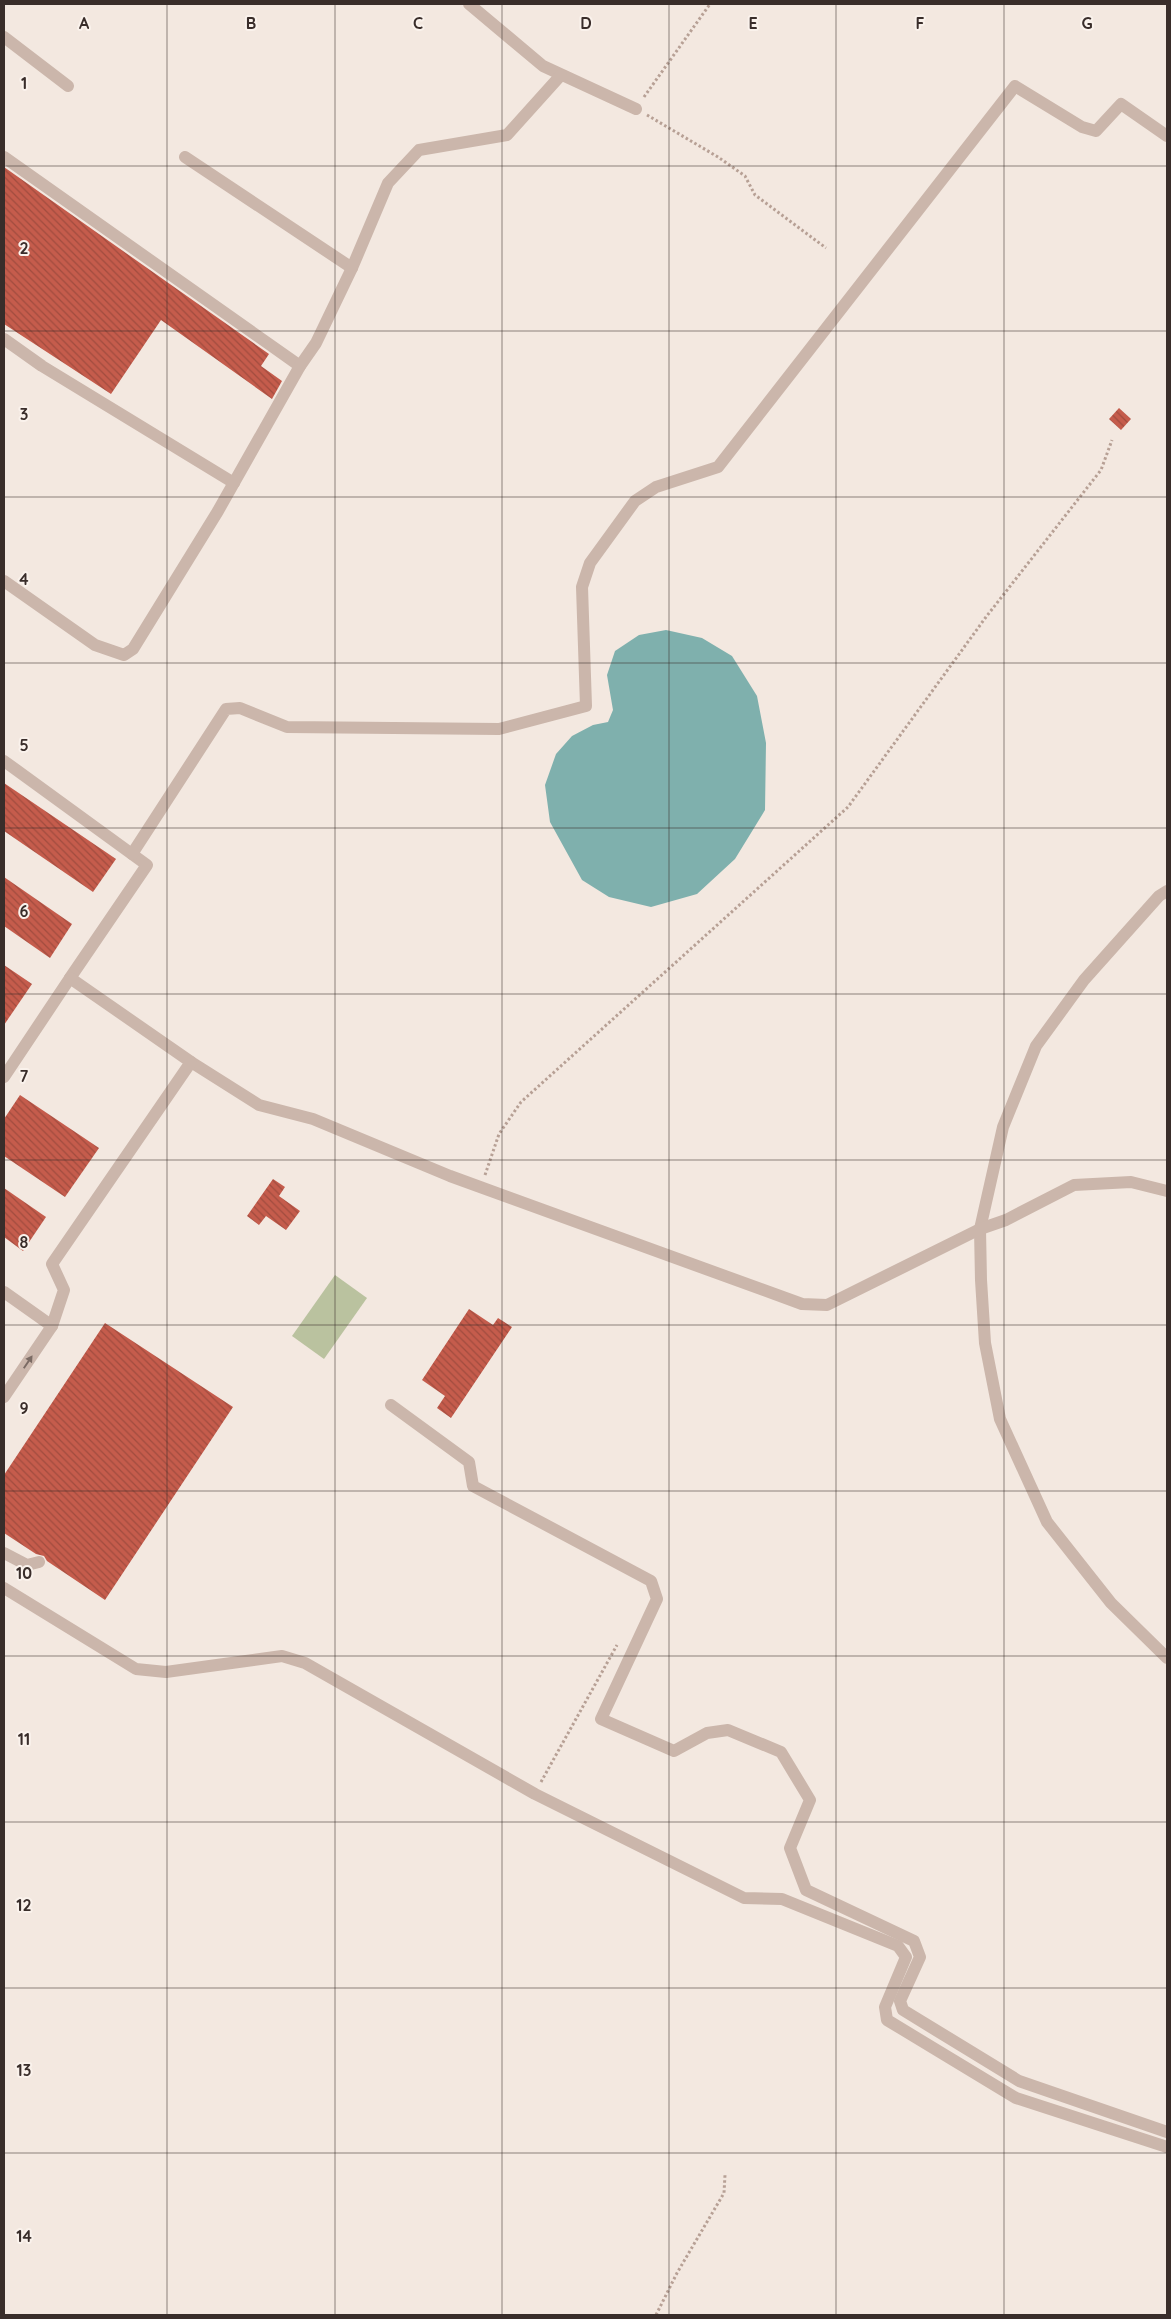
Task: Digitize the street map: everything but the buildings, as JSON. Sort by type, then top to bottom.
[{"type":"street","points":[[469,4],[544,66],[636,108]]},
{"type":"street","points":[[4,37],[68,86]]},
{"type":"street","points":[[4,581],[95,645],[124,655],[133,649],[234,483],[300,366],[316,343],[352,268],[388,183],[419,150],[507,135],[561,75]]},
{"type":"street","points":[[132,854],[226,708],[240,708],[287,727],[499,729],[586,706],[582,587],[590,563],[635,501],[656,487],[718,467],[1015,86],[1082,127],[1096,131],[1121,104],[1167,136]]},
{"type":"street","points":[[4,157],[300,366]]},
{"type":"street","points":[[185,157],[352,268]]},
{"type":"street","points":[[4,339],[42,366],[234,483]]},
{"type":"street","points":[[4,761],[147,865],[5,1074]]},
{"type":"street","points":[[1167,891],[1159,896],[1084,980],[1036,1046],[1003,1127],[980,1229],[980,1280],[985,1343],[1000,1420],[1047,1522],[1111,1603],[1167,1658]]},
{"type":"street","points":[[70,978],[191,1062],[259,1105],[313,1119],[480,1188],[802,1304],[827,1305],[980,1229],[1006,1220],[1074,1185],[1131,1182],[1167,1191]]},
{"type":"street","points":[[4,1397],[52,1326],[64,1290],[52,1264],[191,1062]]},
{"type":"street","points":[[4,1292],[52,1326]]},
{"type":"street","points":[[391,1405],[470,1462],[473,1486],[652,1581],[657,1598],[601,1719],[674,1751],[707,1734],[728,1730],[781,1752],[810,1800],[790,1848],[806,1890],[914,1941],[920,1957],[900,2001],[903,2010],[1020,2081],[1167,2132]]},
{"type":"street","points":[[4,1553],[27,1564],[39,1562]]},
{"type":"street","points":[[4,1588],[136,1669],[166,1672],[282,1656],[305,1663],[535,1794],[744,1898],[782,1899],[898,1946],[906,1957],[885,2007],[887,2020],[1016,2098],[1167,2147]]},
{"type":"path","points":[[710,4],[636,108],[718,157],[745,176],[755,195],[826,248]]},
{"type":"path","points":[[480,1188],[499,1134],[521,1102],[848,807],[986,617],[1101,470],[1112,440]]},
{"type":"path","points":[[535,1794],[620,1640]]},
{"type":"path","points":[[656,2315],[677,2273],[724,2193],[725,2175]]},
{"type":"green space","points":[[335,1275],[367,1298],[324,1359],[292,1336]]},
{"type":"water","points":[[666,630],[702,638],[732,656],[757,696],[766,743],[765,810],[735,859],[697,894],[651,907],[609,897],[582,880],[550,822],[545,785],[556,754],[572,736],[593,725],[608,722],[613,710],[607,675],[615,651],[639,635]]}]
